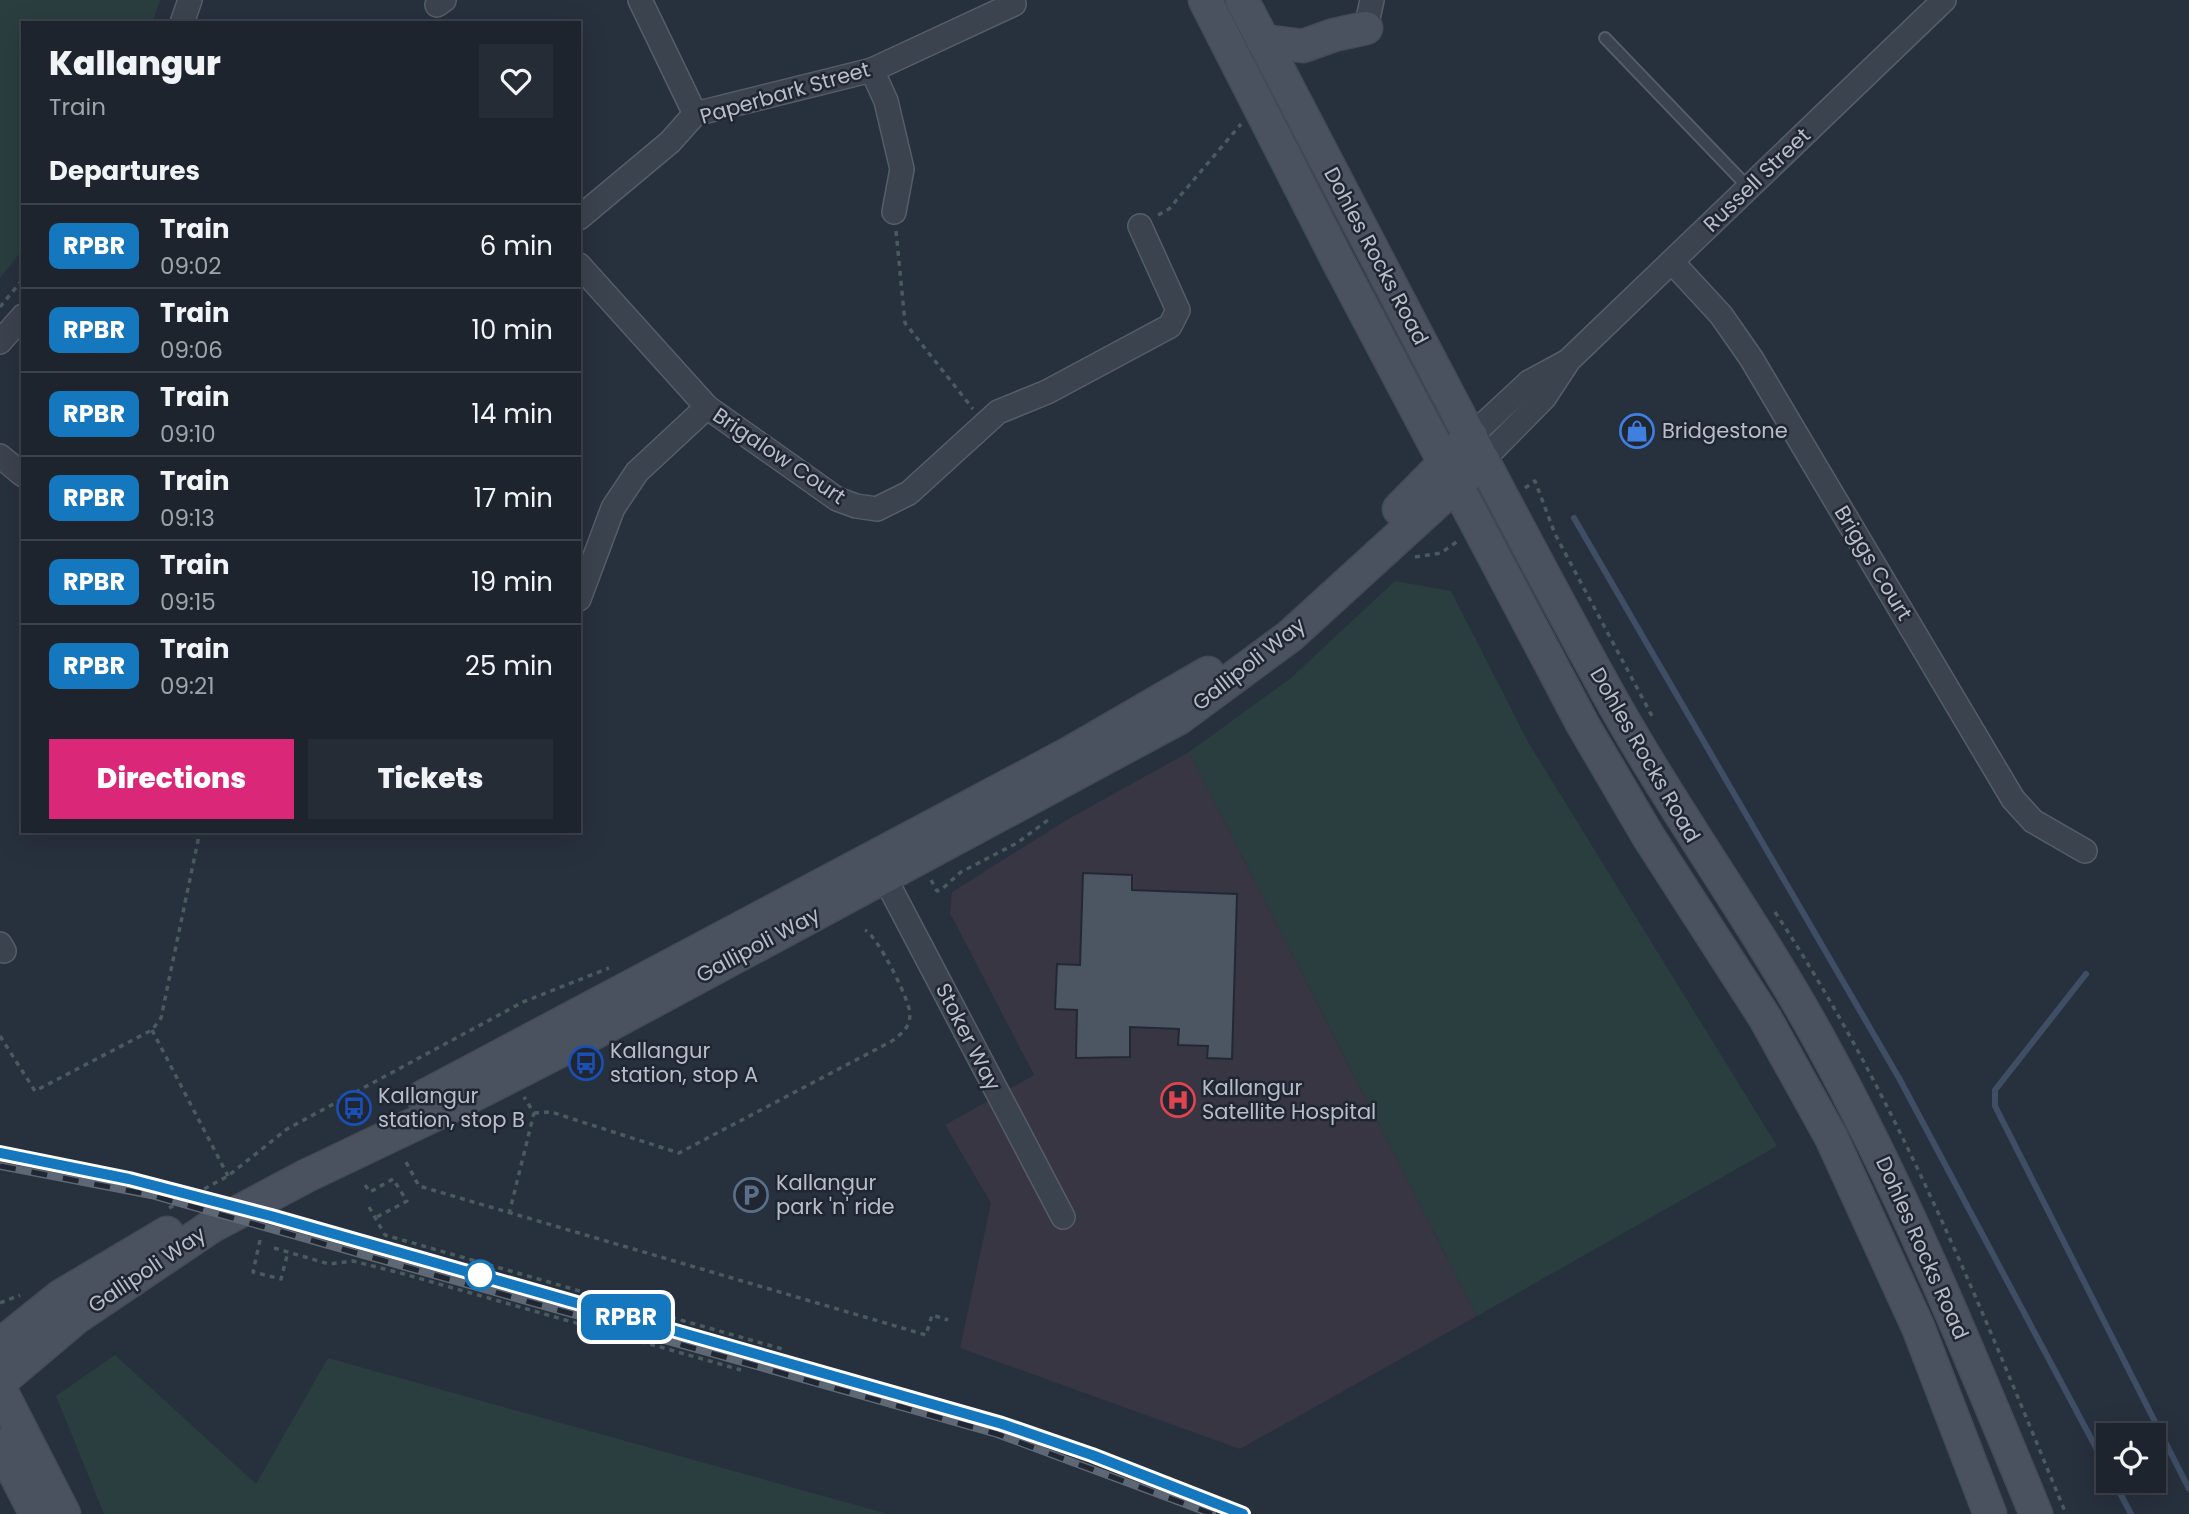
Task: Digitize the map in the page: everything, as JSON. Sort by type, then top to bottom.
[{"type":"main road","name":"Dohles Rocks Road","points":[[1205,0],[1450,475],[1583,725],[1648,836],[1758,1007],[1831,1137],[1919,1327],[1990,1514]]},
{"type":"main road","name":"Dohles Rocks Road","points":[[1242,0],[1633,738],[1779,970],[1852,1100],[1922,1241],[2036,1514]]},
{"type":"main road","points":[[1263,41],[1303,46],[1369,14]]},
{"type":"main road","name":"Gallipoli Way","points":[[0,1345],[37,1313],[125,1255],[879,867],[1141,740],[1206,700],[1290,636],[1373,557],[1477,448]]},
{"type":"main road","name":"Gallipoli Way","points":[[0,1382],[77,1317],[212,1226],[306,1176],[528,1068],[879,867]]},
{"type":"main road","points":[[0,1389],[64,1514]]},
{"type":"main road","points":[[0,1445],[36,1514]]},
{"type":"street","points":[[183,21],[190,0]]},
{"type":"street","points":[[640,0],[695,114]]},
{"type":"street","name":"Russell Street","points":[[1477,448],[1544,398],[1569,360],[1944,0]]},
{"type":"street","name":"Paperbark Street","points":[[581,216],[670,142],[695,114],[872,69],[1014,4]]},
{"type":"street","points":[[872,69],[886,101],[902,169],[894,212]]},
{"type":"street","name":"Brigalow Court","points":[[581,267],[707,407],[837,499],[856,506],[877,509],[909,493],[998,412],[1029,401],[1170,326],[1178,310],[1140,226]]},
{"type":"street","name":"Briggs Court","points":[[1672,261],[1721,315],[1745,349],[2013,799],[2033,821],[2085,851]]},
{"type":"street","points":[[0,342],[21,318]]},
{"type":"street","points":[[581,594],[619,499],[638,472],[707,407]]},
{"type":"street","points":[[0,456],[21,473]]},
{"type":"street","name":"Stoker Way","points":[[879,867],[1063,1217]]},
{"type":"lane","points":[[1605,38],[1748,187]]},
{"type":"path","points":[[1140,226],[1170,209],[1241,124]]},
{"type":"path","points":[[894,212],[905,323],[985,424]]},
{"type":"path","points":[[0,307],[21,281]]},
{"type":"path","points":[[0,1036],[35,1091],[152,1030],[161,1018],[200,833]]},
{"type":"path","points":[[534,1113],[551,1112],[679,1153],[892,1041],[906,1030],[911,1013],[877,939],[865,930]]},
{"type":"path","points":[[152,1030],[228,1176]]},
{"type":"path","points":[[509,1214],[534,1113],[524,1097]]},
{"type":"path","points":[[407,1162],[419,1186],[509,1214],[926,1335],[932,1315],[948,1320]]},
{"type":"path","points":[[365,1185],[370,1192],[394,1179],[407,1202],[375,1218]]},
{"type":"path","points":[[369,1207],[385,1235],[782,1349]]},
{"type":"path","points":[[260,1240],[253,1272],[281,1279],[288,1252]]},
{"type":"path","points":[[274,1248],[329,1264],[353,1261],[391,1270],[741,1370]]},
{"type":"shaded area","name":"Kallangur Satellite Hospital","points":[[1189,752],[1477,1316],[1240,1449],[960,1348],[991,1203],[945,1125],[1034,1075],[950,913],[952,892],[1070,818]]},
{"type":"green space","points":[[0,0],[160,0],[153,21],[21,21],[21,252],[0,278]]},
{"type":"green space","points":[[1395,581],[1451,591],[1528,742],[1777,1146],[1477,1316],[1189,752],[1291,678]]},
{"type":"green space","points":[[115,1355],[256,1484],[328,1358],[888,1514],[104,1514],[56,1396]]},
{"type":"building","points":[[1083,873],[1132,875],[1132,890],[1237,894],[1232,1059],[1207,1058],[1208,1046],[1178,1045],[1179,1029],[1130,1027],[1130,1057],[1076,1058],[1077,1010],[1055,1009],[1057,964],[1080,965]]},
{"type":"waterway","points":[[1574,518],[1899,1078],[2096,1448]]},
{"type":"waterway","points":[[2086,974],[1995,1090],[1995,1106],[2189,1489]]},
{"type":"waterway","points":[[2120,1493],[2131,1514]]},
{"type":"railway","points":[[0,1153],[165,1188],[350,1238],[1002,1424],[1092,1455],[1243,1514]]},
{"type":"railway","points":[[0,1166],[151,1195],[997,1434],[1212,1514]]},
{"type":"train","name":"RPBR","points":[[0,1153],[129,1179],[271,1216],[1002,1424],[1092,1455],[1243,1514]]},
{"type":"place","name":"Bridgestone","points":[[1637,431]]},
{"type":"place","name":"Kallangur station, stop A","points":[[586,1063]]},
{"type":"place","name":"Kallangur Satellite Hospital","points":[[1178,1100]]},
{"type":"place","name":"Kallangur station, stop B","points":[[354,1108]]},
{"type":"place","name":"Kallangur park 'n' ride","points":[[751,1195]]}]
